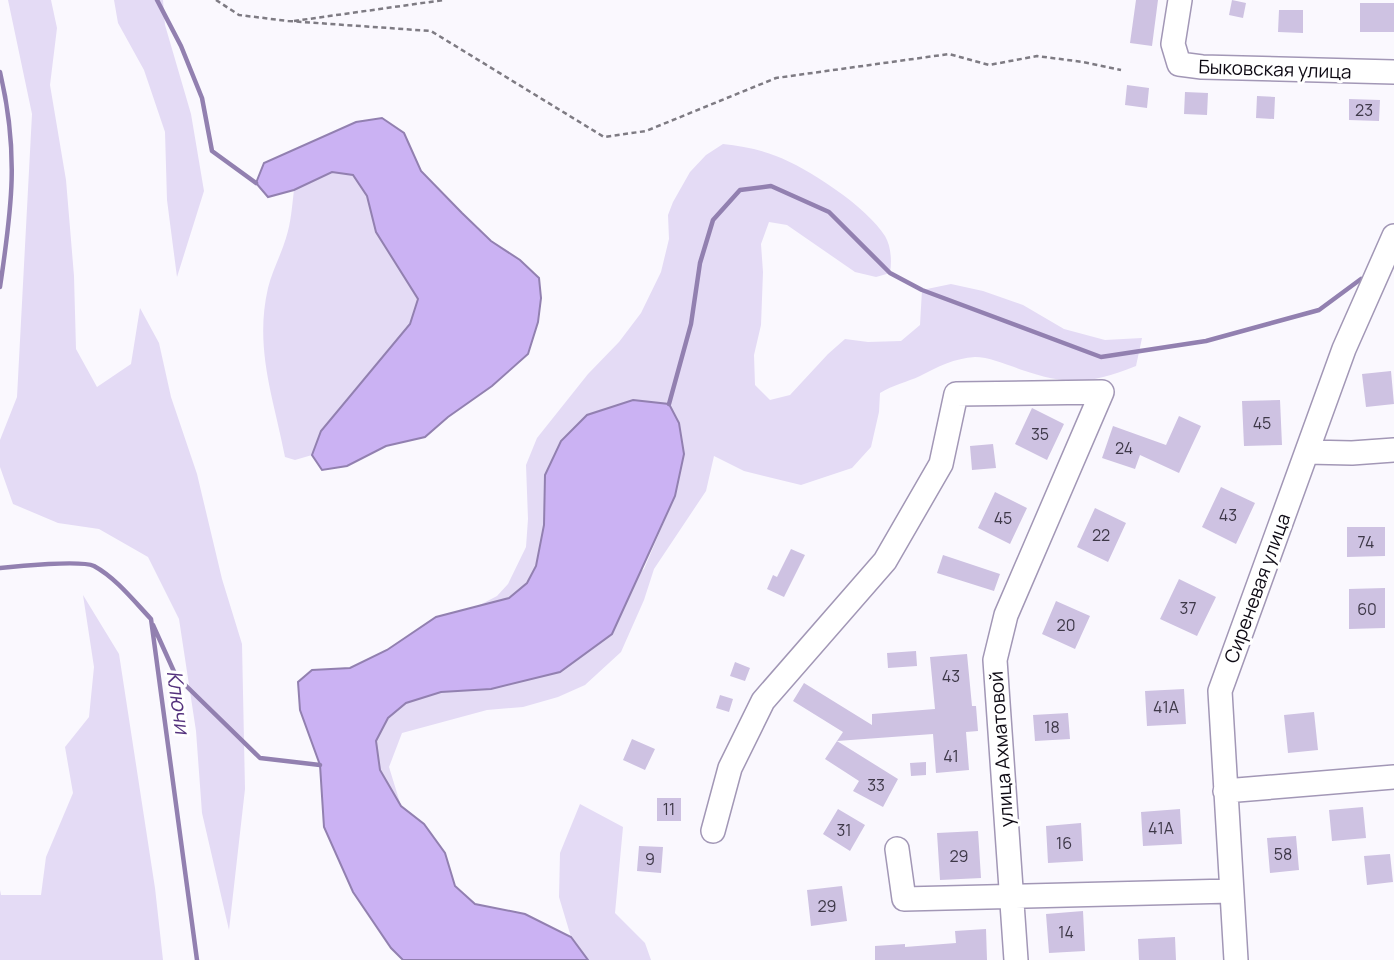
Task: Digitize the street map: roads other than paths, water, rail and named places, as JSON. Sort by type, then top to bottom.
[{"type":"street","name":"Быковская улица","points":[[1180,0],[1173,44],[1179,64],[1202,68],[1394,72]]},
{"type":"street","name":"Сиреневая улица","points":[[1236,960],[1220,691],[1344,349],[1394,236]]},
{"type":"street","name":"улица Ахматовой","points":[[713,831],[730,768],[763,701],[885,561],[941,464],[956,394],[1102,392],[1006,615],[995,660],[1016,960]]},
{"type":"street","points":[[1307,452],[1394,450]]},
{"type":"street","points":[[1225,791],[1394,777]]},
{"type":"street","points":[[897,849],[904,900],[1231,891]]},
{"type":"waterway","points":[[157,0],[181,46],[202,98],[212,151],[256,183]]},
{"type":"waterway","name":"Ключи","points":[[0,72],[12,154],[8,231],[0,287]]},
{"type":"waterway","points":[[669,404],[691,324],[700,263],[713,220],[740,190],[771,186],[829,212],[890,273],[922,290],[1101,357],[1206,341],[1319,310],[1361,279]]},
{"type":"waterway","name":"Ключи","points":[[0,568],[63,563],[94,566],[117,583],[151,619],[197,960]]},
{"type":"waterway","points":[[153,625],[176,676],[260,758],[320,765]]}]
